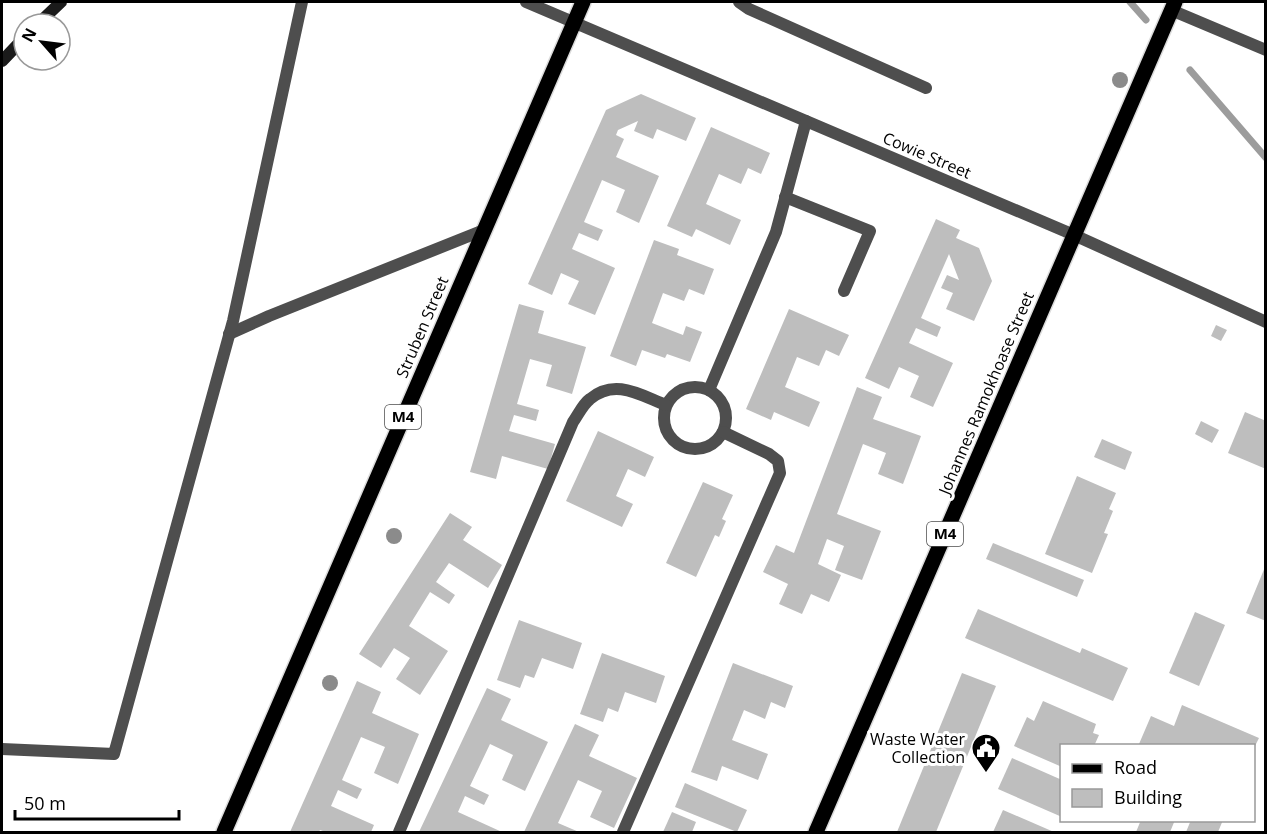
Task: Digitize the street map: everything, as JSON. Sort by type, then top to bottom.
[{"type":"main road","name":"Struben Street","points":[[224,832],[583,2]]},
{"type":"main road","name":"Johannes Ramokhoase Street","points":[[816,832],[1173,6]]},
{"type":"street","points":[[2,749],[114,754],[229,334],[302,2]]},
{"type":"street","name":"Cowie Street","points":[[526,2],[1074,235],[1266,322]]},
{"type":"street","points":[[739,2],[749,9],[926,88]]},
{"type":"street","points":[[1173,6],[1266,50]]},
{"type":"street","points":[[708,390],[776,232],[806,121]]},
{"type":"street","points":[[785,197],[870,231],[844,291]]},
{"type":"street","points":[[229,334],[484,230]]},
{"type":"street","points":[[689,387],[708,390],[717,395],[723,403],[726,413],[723,432],[717,441],[708,447],[697,449],[677,444],[669,436],[665,427],[666,405],[672,397],[689,387]]},
{"type":"street","points":[[399,832],[573,422],[588,399],[608,388],[621,388],[666,405]]},
{"type":"street","points":[[623,832],[780,473],[778,462],[770,454],[723,432]]},
{"type":"building","points":[[641,94],[696,118],[686,141],[657,129],[653,139],[634,131],[638,121],[618,130],[616,135],[624,139],[616,157],[659,176],[639,223],[616,212],[625,190],[602,180],[584,222],[603,230],[598,241],[579,233],[572,249],[615,268],[595,315],[568,304],[579,281],[561,273],[552,295],[528,284],[606,110]]},
{"type":"building","points":[[711,127],[770,153],[761,174],[748,168],[741,184],[719,174],[706,204],[741,220],[730,245],[696,229],[692,237],[667,226]]},
{"type":"building","points":[[936,219],[960,230],[956,238],[979,248],[992,281],[974,321],[946,309],[953,293],[941,288],[947,275],[959,280],[949,254],[921,318],[941,327],[937,337],[916,328],[909,343],[953,363],[933,407],[910,397],[919,376],[899,367],[889,389],[865,378]]},
{"type":"building","points":[[654,240],[679,249],[677,255],[714,269],[704,295],[689,289],[684,301],[663,293],[652,323],[683,335],[686,326],[702,332],[690,362],[667,354],[665,358],[642,350],[636,366],[610,356]]},
{"type":"building","points":[[519,304],[544,311],[538,333],[586,347],[572,394],[546,386],[552,365],[530,359],[517,404],[539,410],[536,421],[514,415],[509,431],[555,444],[548,469],[502,456],[496,479],[470,472]]},
{"type":"building","points":[[789,309],[849,335],[839,356],[826,350],[819,366],[797,357],[785,387],[820,402],[809,427],[774,412],[771,420],[746,409]]},
{"type":"building","points":[[1216,325],[1227,330],[1221,341],[1211,336]]},
{"type":"building","points":[[857,387],[882,397],[873,419],[921,436],[903,484],[878,474],[886,453],[863,444],[837,514],[881,531],[862,580],[835,570],[844,546],[827,539],[818,564],[841,575],[829,602],[811,594],[802,614],[779,604],[788,584],[763,572],[776,545],[794,553]]},
{"type":"building","points":[[1245,412],[1266,421],[1266,469],[1228,453]]},
{"type":"building","points":[[1201,421],[1219,430],[1212,443],[1195,434]]},
{"type":"building","points":[[598,431],[654,457],[645,477],[628,469],[616,496],[633,504],[622,527],[566,501]]},
{"type":"building","points":[[1102,439],[1132,452],[1125,470],[1094,457]]},
{"type":"building","points":[[1077,476],[1116,493],[1109,509],[1113,511],[1104,533],[1108,534],[1092,573],[1045,554]]},
{"type":"building","points":[[703,482],[733,495],[722,519],[726,521],[719,537],[715,535],[696,577],[666,563]]},
{"type":"building","points":[[450,513],[472,527],[463,540],[502,565],[488,588],[449,563],[436,582],[455,595],[449,604],[430,592],[409,626],[448,651],[420,695],[396,679],[410,658],[394,648],[381,668],[359,654]]},
{"type":"building","points":[[993,543],[1084,580],[1077,597],[986,559]]},
{"type":"building","points":[[1266,567],[1266,621],[1246,613]]},
{"type":"building","points":[[978,609],[1080,653],[1082,648],[1128,668],[1113,701],[965,638]]},
{"type":"building","points":[[1195,612],[1225,625],[1199,686],[1169,673]]},
{"type":"building","points":[[519,620],[582,643],[573,669],[542,658],[534,678],[525,675],[520,688],[497,680]]},
{"type":"building","points":[[602,653],[665,676],[656,703],[625,692],[618,712],[608,708],[603,722],[580,714]]},
{"type":"building","points":[[733,663],[793,686],[785,708],[771,702],[765,719],[744,710],[732,740],[768,754],[758,780],[722,766],[717,781],[691,772]]},
{"type":"building","points":[[962,673],[996,686],[936,832],[897,832]]},
{"type":"building","points":[[357,681],[381,692],[372,713],[419,734],[398,784],[374,773],[385,747],[361,737],[342,780],[362,789],[357,799],[338,790],[331,806],[374,825],[371,832],[320,830],[319,832],[290,832]]},
{"type":"building","points":[[487,688],[511,699],[501,720],[548,742],[525,791],[502,780],[513,755],[490,744],[470,786],[489,795],[484,805],[465,796],[458,812],[502,832],[419,832]]},
{"type":"building","points":[[1043,701],[1096,724],[1093,733],[1099,735],[1095,744],[1060,744],[1060,766],[1014,746],[1027,717],[1034,721]]},
{"type":"building","points":[[1182,705],[1259,738],[1255,746],[1255,744],[1139,744],[1151,716],[1174,726]]},
{"type":"building","points":[[575,724],[599,735],[589,756],[637,778],[614,828],[590,817],[602,791],[578,780],[558,823],[579,832],[524,832]]},
{"type":"building","points":[[1012,758],[1060,779],[1060,816],[998,789]]},
{"type":"building","points":[[685,783],[747,810],[737,832],[675,807]]},
{"type":"building","points":[[1003,810],[1054,832],[993,832]]},
{"type":"building","points":[[672,812],[696,822],[692,832],[663,832]]},
{"type":"building","points":[[1140,822],[1174,822],[1170,832],[1136,832]]},
{"type":"building","points":[[1190,822],[1222,822],[1218,832],[1186,832]]},
{"type":"waterway","points":[[1130,2],[1146,20]]},
{"type":"waterway","points":[[1190,70],[1266,158]]},
{"type":"place","name":"Waste Water Collection","points":[[986,774]]}]
